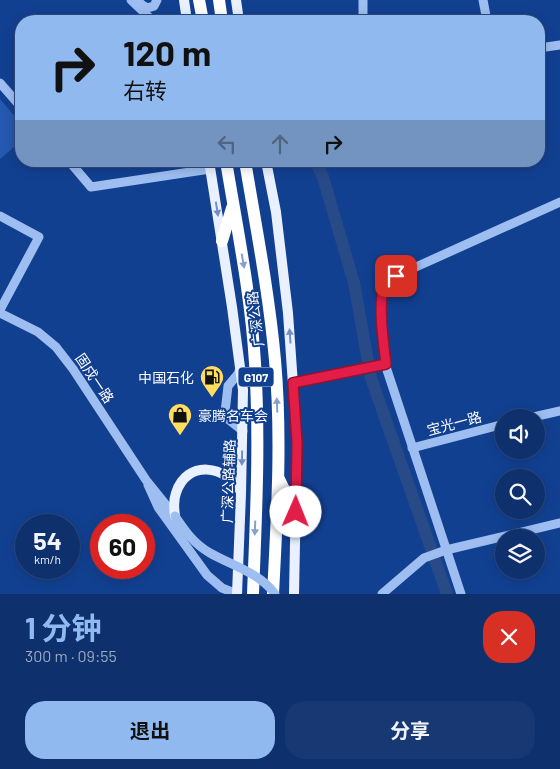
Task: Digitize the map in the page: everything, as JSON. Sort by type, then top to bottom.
[{"type":"highway","points":[[199,0],[202,15]]},
{"type":"highway","points":[[219,0],[221,15]]},
{"type":"highway","name":"广深公路","points":[[227,167],[248,288],[255,362],[258,457],[253,594]]},
{"type":"highway","name":"广深公路","points":[[246,167],[266,283],[275,361],[279,460],[274,594]]},
{"type":"highway","points":[[222,241],[233,203]]},
{"type":"highway","points":[[278,478],[296,512]]},
{"type":"main road","points":[[184,0],[186,15]]},
{"type":"main road","points":[[236,0],[238,15]]},
{"type":"main road","name":"广深公路辅路","points":[[210,167],[243,390],[238,594]]},
{"type":"main road","points":[[267,167],[276,212],[288,313],[297,442],[294,594]]},
{"type":"main road","points":[[175,516],[174,502],[176,493],[181,482],[191,472],[202,469],[226,475],[236,483],[241,494]]},
{"type":"street","points":[[131,0],[147,15]]},
{"type":"street","points":[[137,0],[149,8],[154,6],[157,0]]},
{"type":"street","points":[[363,0],[363,15]]},
{"type":"street","points":[[484,0],[486,15]]},
{"type":"street","points":[[545,47],[560,45]]},
{"type":"street","points":[[0,83],[15,100]]},
{"type":"street","points":[[74,167],[91,187],[199,167]]},
{"type":"street","points":[[461,594],[386,364],[381,304],[383,292],[396,276],[560,202]]},
{"type":"street","points":[[0,216],[39,237],[0,311]]},
{"type":"street","name":"固戍一路","points":[[0,311],[38,332],[56,347],[73,369],[146,480],[162,498],[186,533],[209,552],[257,578],[274,594]]},
{"type":"street","points":[[293,383],[386,364]]},
{"type":"street","points":[[240,369],[228,386],[226,412],[229,420],[243,431]]},
{"type":"street","points":[[545,414],[560,411]]},
{"type":"street","name":"宝光一路","points":[[412,448],[495,426]]},
{"type":"street","name":"固戍一路","points":[[146,480],[158,507],[207,575],[222,588],[238,594]]},
{"type":"street","points":[[382,594],[424,558],[446,550],[560,523]]},
{"type":"shaded area","points":[[0,99],[15,117],[15,146],[0,159]]},
{"type":"waterway","points":[[318,167],[323,177],[354,283],[371,378],[447,594]]},
{"type":"place","name":"中国石化","points":[[212,398]]},
{"type":"place","name":"豪腾名车会","points":[[180,436]]},
{"type":"route","points":[[296,512],[297,442],[293,383],[386,364],[381,304],[383,292],[396,276]]}]
